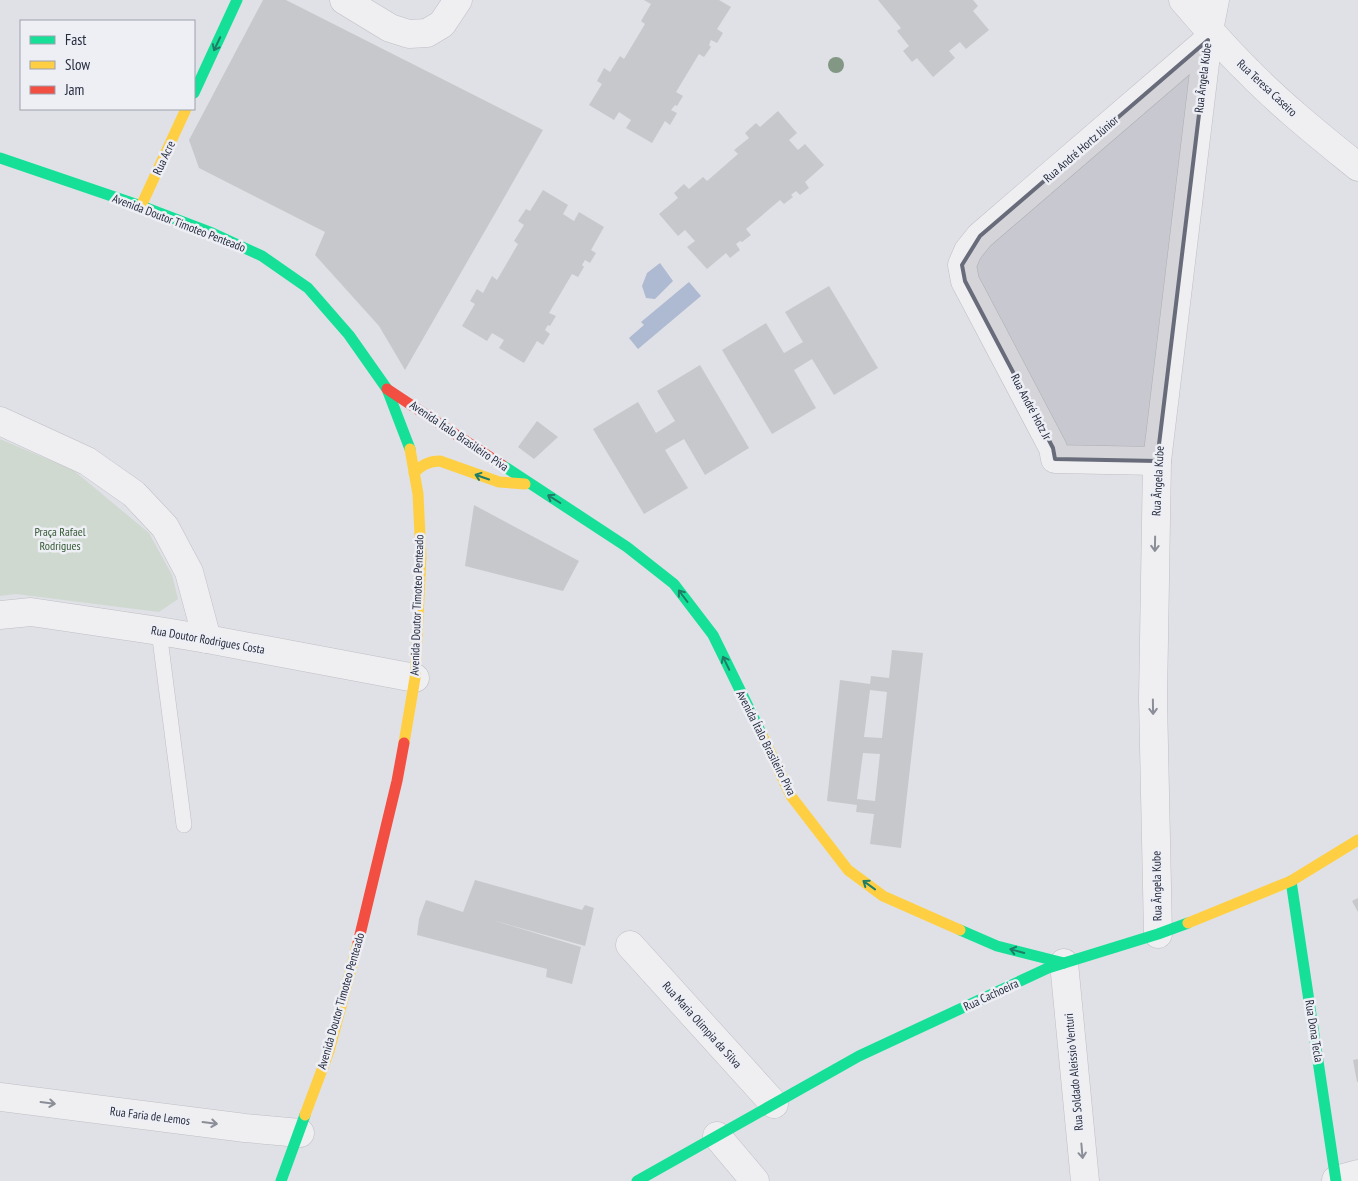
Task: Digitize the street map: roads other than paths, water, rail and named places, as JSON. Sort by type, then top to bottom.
[{"type":"main road","points":[[195,91],[237,0]]},
{"type":"main road","name":"Rua Acre","points":[[141,206],[186,110]]},
{"type":"main road","name":"Avenida Doutor Timoteo Penteado","points":[[0,158],[141,206],[212,233],[262,256],[308,288],[348,335],[387,389],[409,446],[418,494],[422,556],[415,678],[397,781],[343,1003],[329,1051],[281,1181]]},
{"type":"main road","name":"Avenida Ítalo Brasileiro Piva","points":[[387,389],[627,546],[674,584],[713,635],[791,796],[848,870],[883,896],[997,946],[1064,963]]},
{"type":"main road","name":"Avenida Ítalo Brasileiro Piva","points":[[414,473],[424,463],[435,461],[499,482],[530,484]]},
{"type":"main road","name":"Rua Cachoeira","points":[[637,1181],[859,1056],[1048,968],[1158,934],[1291,881],[1358,840]]},
{"type":"main road","name":"Rua Dona Tecla","points":[[1291,881],[1344,1178]]},
{"type":"street","points":[[344,0],[390,28],[409,34],[426,33],[442,24],[458,0]]},
{"type":"street","name":"Rua Teresa Caseiro","points":[[1183,0],[1209,35],[1309,128],[1358,167]]},
{"type":"street","name":"Rua Ângela Kube","points":[[1158,934],[1153,699],[1157,461],[1209,35],[1215,0]]},
{"type":"street","name":"Rua André Hortz Júnior","points":[[962,265],[968,251],[980,236],[1209,35]]},
{"type":"street","name":"Rua André Hotz Jr","points":[[962,265],[965,282],[1053,448],[1055,458],[1157,461]]},
{"type":"street","points":[[0,421],[88,461],[134,494],[165,527],[189,572],[207,639]]},
{"type":"street","name":"Rua Doutor Rodrigues Costa","points":[[0,615],[31,612],[207,639],[415,678]]},
{"type":"street","name":"Rua Maria Olimpia da Silva","points":[[630,945],[774,1104]]},
{"type":"street","name":"Rua Soldado Aleissio Venturi","points":[[1064,963],[1084,1181]]},
{"type":"street","name":"Rua Faria de Lemos","points":[[0,1097],[246,1128],[300,1132]]},
{"type":"street","points":[[717,1136],[755,1181]]},
{"type":"lane","points":[[159,632],[184,825]]},
{"type":"water","points":[[660,263],[673,281],[655,299],[646,298],[642,286],[647,273]]},
{"type":"water","points":[[689,282],[701,296],[638,349],[629,338],[644,325],[641,322]]},
{"type":"park label","name":"Praça Rafael Rodrigues","points":[[60,539]]}]
